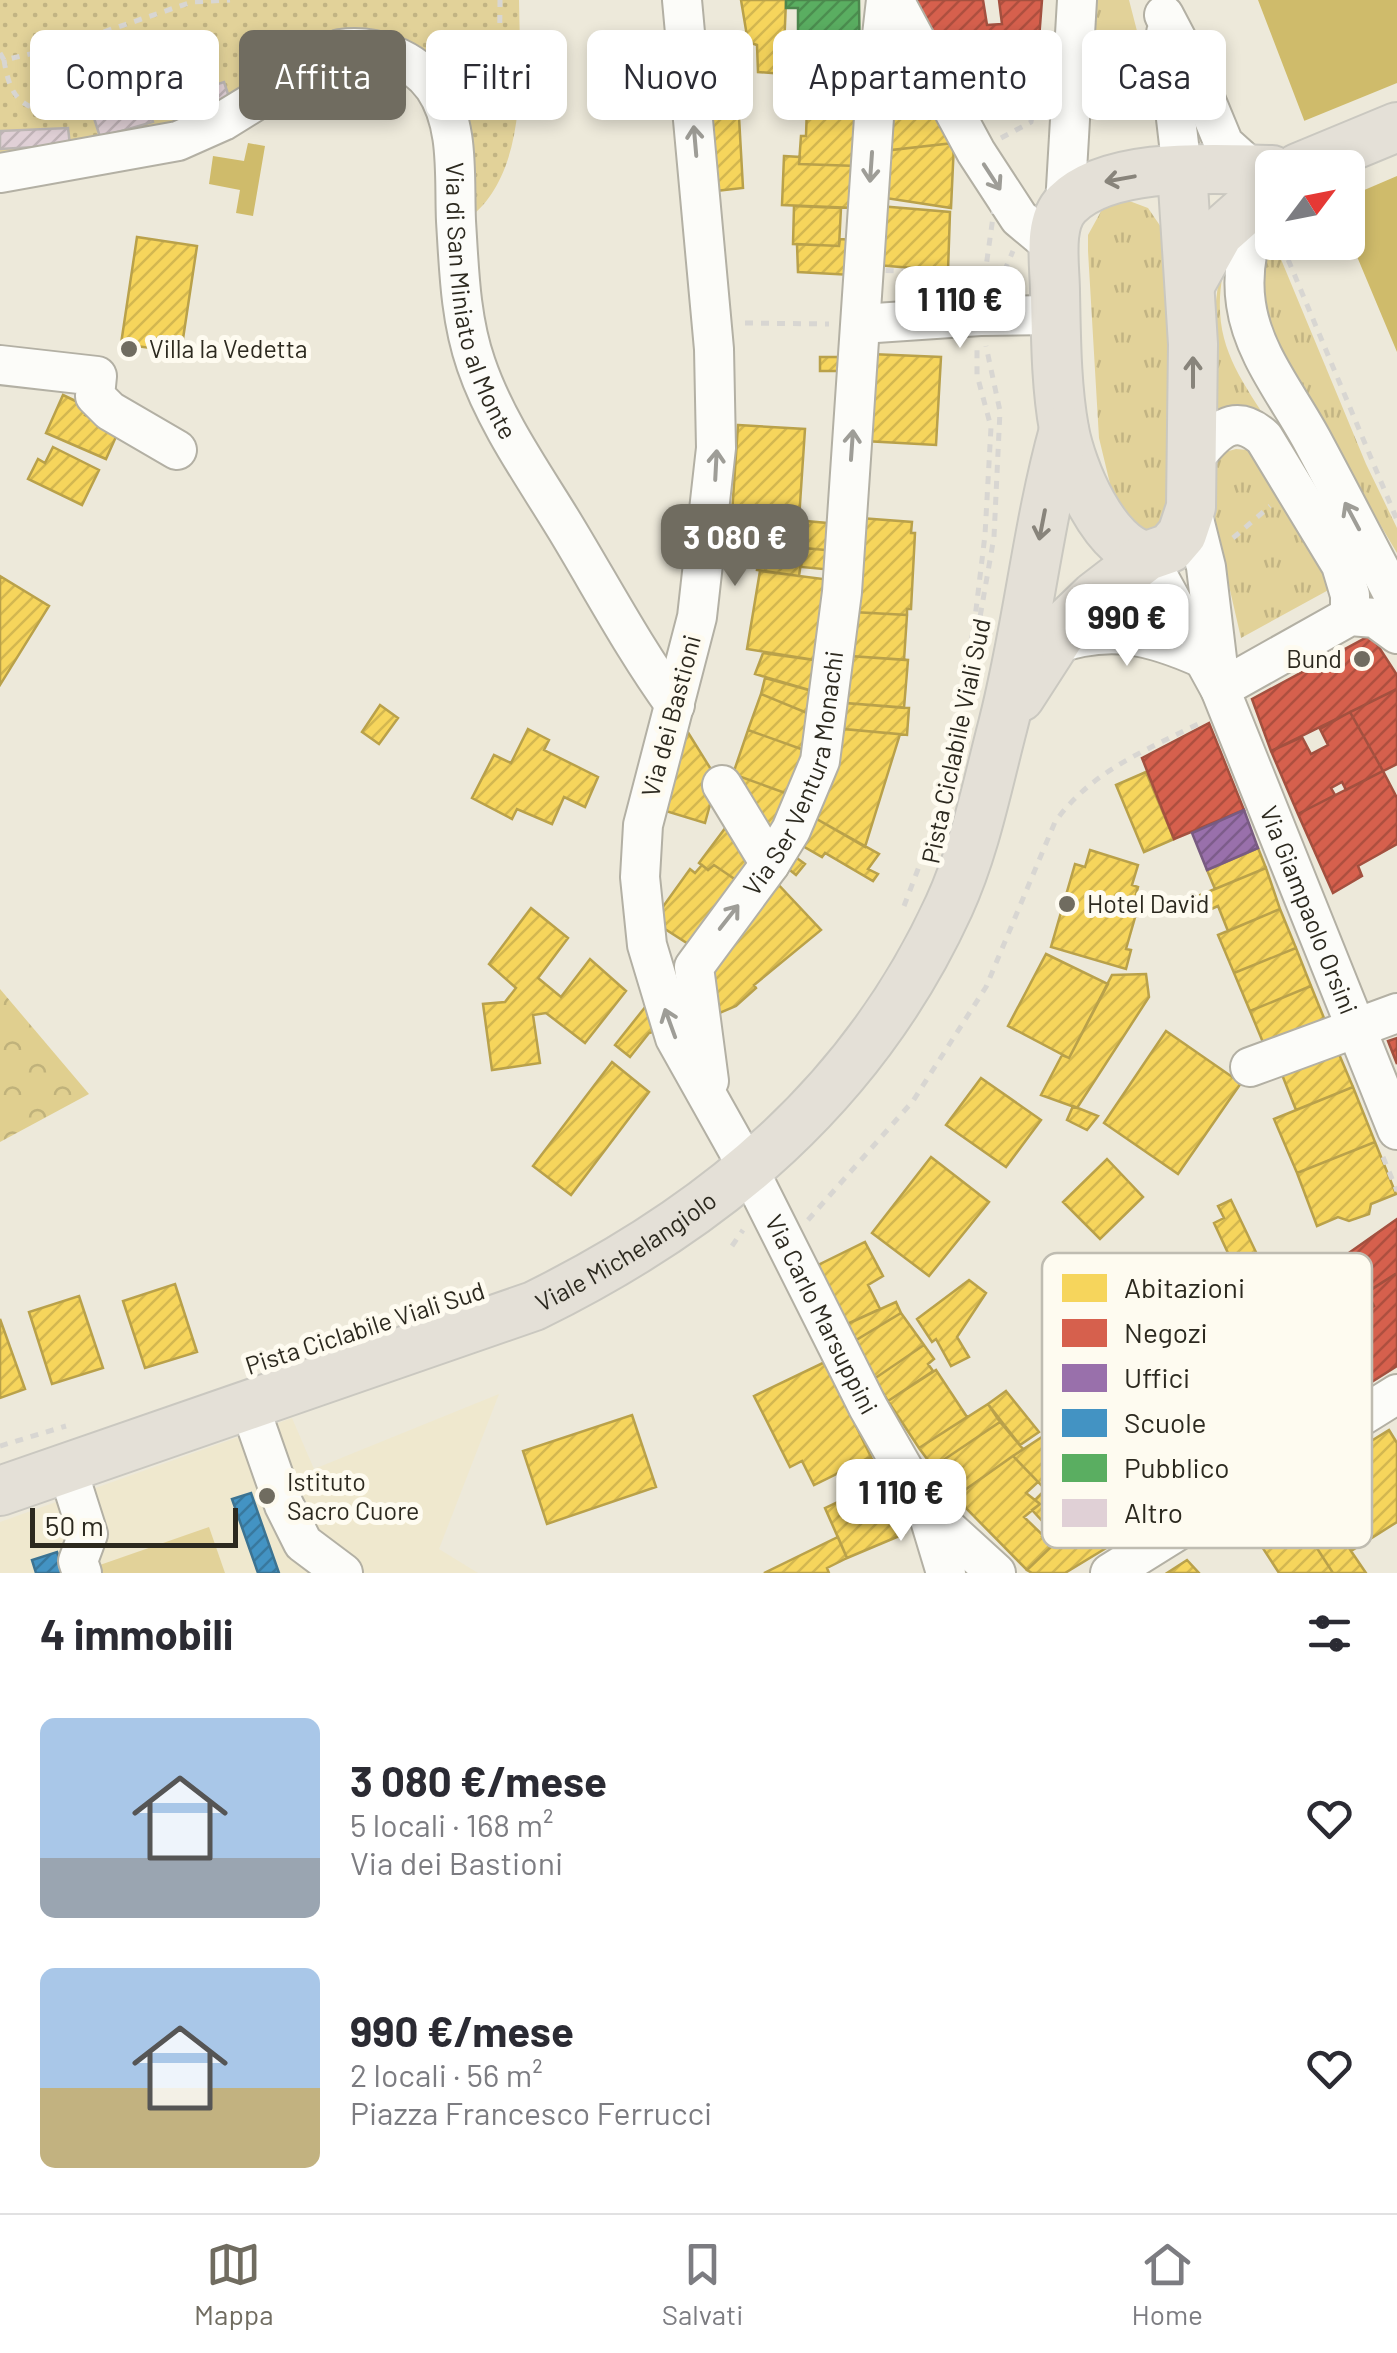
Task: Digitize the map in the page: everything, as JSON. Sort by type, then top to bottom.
[{"type":"main road","points":[[1337,150],[1397,127]]},
{"type":"main road","points":[[1003,725],[1050,646],[1078,611],[1147,556],[1164,552],[1177,541],[1187,524],[1191,484],[1191,283],[1182,170]]},
{"type":"main road","points":[[1147,556],[1128,550],[1107,528],[1086,491],[1064,430],[1056,314],[1060,227],[1104,181],[1182,170],[1255,173]]},
{"type":"main road","points":[[1191,283],[1219,233],[1255,195]]},
{"type":"main road","points":[[1003,725],[1051,477],[1064,430]]},
{"type":"main road","name":"Viale Michelangiolo","points":[[0,1490],[70,1446],[249,1406],[534,1306],[600,1274],[670,1230],[749,1170],[794,1129],[844,1074],[882,1023],[922,958],[965,864],[1003,725]]},
{"type":"street","name":"Via dei Bastioni","points":[[682,0],[712,323],[714,495],[698,618],[643,826],[640,877],[647,946],[676,1038],[749,1170]]},
{"type":"street","name":"Via Ser Ventura Monachi","points":[[713,1107],[694,967],[770,864],[804,802],[820,761],[827,721],[842,592],[876,88],[886,0]]},
{"type":"street","points":[[894,0],[976,152],[1019,218],[1060,227],[1077,0]]},
{"type":"street","points":[[1161,8],[1182,170]]},
{"type":"street","points":[[1161,8],[1195,74],[1224,144],[1255,162]]},
{"type":"street","name":"Via di San Miniato al Monte","points":[[0,172],[178,141],[224,121],[340,49],[384,50],[412,67],[433,86],[447,114],[453,143],[464,314],[476,364],[504,426],[675,705]]},
{"type":"street","points":[[1255,227],[1244,276],[1249,321],[1264,357],[1311,437],[1397,602]]},
{"type":"street","points":[[861,324],[1056,314]]},
{"type":"street","points":[[0,365],[96,376],[95,396],[110,410],[178,450]]},
{"type":"street","points":[[1211,688],[1206,567],[1191,484],[1213,435],[1231,426],[1253,428],[1264,438],[1341,565],[1348,581],[1350,616]]},
{"type":"street","points":[[1147,556],[1211,688]]},
{"type":"street","points":[[1211,688],[1350,616],[1369,616],[1397,634]]},
{"type":"street","points":[[1050,646],[1089,634],[1113,633],[1156,640],[1211,688]]},
{"type":"street","name":"Via Giampaolo Orsini","points":[[1211,688],[1356,1026],[1390,1143]]},
{"type":"street","points":[[722,786],[770,864]]},
{"type":"street","points":[[1250,1067],[1397,1014]]},
{"type":"street","name":"Via Carlo Marsuppini","points":[[749,1170],[868,1407],[926,1510],[996,1573]]},
{"type":"street","points":[[1372,1410],[1397,1394]]},
{"type":"street","points":[[249,1406],[284,1506],[303,1544],[342,1573]]},
{"type":"street","points":[[70,1446],[88,1534],[78,1562],[82,1573]]},
{"type":"street","name":"Via Carlo Marsuppini","points":[[926,1510],[932,1568]]},
{"type":"street","points":[[1110,1573],[1150,1548]]},
{"type":"path","points":[[4,60],[56,48],[191,1],[230,0]]},
{"type":"path","points":[[500,0],[500,30]]},
{"type":"path","points":[[0,52],[9,88],[30,109]]},
{"type":"path","points":[[1289,260],[1397,520]]},
{"type":"path","points":[[712,323],[861,324]]},
{"type":"path","points":[[902,911],[931,835],[959,716],[986,535],[991,418],[978,375],[977,346]]},
{"type":"path","points":[[1231,540],[1271,506]]},
{"type":"path","name":"Pista Ciclabile Viali Sud","points":[[936,850],[972,677],[994,537],[986,535]]},
{"type":"path","points":[[806,1222],[913,1101],[986,987],[1055,822],[1070,801],[1211,688]]},
{"type":"path","points":[[1390,1143],[1397,1191]]},
{"type":"path","points":[[732,1246],[746,1228]]},
{"type":"path","points":[[0,1446],[70,1446]]},
{"type":"shaded area","points":[[1258,0],[1397,0],[1397,352],[1358,260],[1365,260],[1365,150],[1315,150]]},
{"type":"shaded area","points":[[248,143],[265,146],[253,216],[236,213],[240,190],[209,184],[213,156],[244,161]]},
{"type":"shaded area","name":"Istituto Sacro Cuore","points":[[499,1394],[439,1549],[478,1573],[0,1573],[0,1522],[292,1418],[314,1469]]},
{"type":"green space","points":[[0,0],[519,0],[520,30],[426,30],[426,93],[406,67],[406,30],[239,30],[239,105],[219,114],[219,30],[30,30],[30,120],[195,120],[0,166]]},
{"type":"green space","points":[[1095,0],[1129,0],[1137,30],[1095,30]]},
{"type":"green space","points":[[447,120],[517,120],[502,175],[488,199],[468,219],[464,142]]},
{"type":"green space","points":[[1124,199],[1148,208],[1163,230],[1174,351],[1167,521],[1147,531],[1138,527],[1112,492],[1099,438],[1088,235],[1104,206]]},
{"type":"green space","points":[[1262,260],[1281,260],[1366,464],[1397,528],[1397,553],[1263,327],[1255,303]]},
{"type":"green space","points":[[1223,273],[1220,297],[1224,339],[1239,375],[1274,431],[1212,420],[1214,317],[1219,277]]},
{"type":"green space","points":[[1236,449],[1247,450],[1264,466],[1334,587],[1241,638],[1207,490],[1215,461]]},
{"type":"green space","points":[[0,989],[89,1094],[0,1142]]},
{"type":"green space","points":[[209,1527],[225,1573],[100,1573],[97,1566]]},
{"type":"pier","points":[[1397,83],[1397,176],[1365,190],[1365,150],[1309,150],[1299,123]]},
{"type":"building: Abitazioni","points":[[741,0],[786,0],[785,30],[773,30],[773,73],[758,72],[753,30],[746,30]]},
{"type":"building: Abitazioni","points":[[709,120],[739,120],[743,188],[715,191]]},
{"type":"building: Abitazioni","points":[[807,120],[859,120],[857,166],[799,164],[801,136],[806,136]]},
{"type":"building: Abitazioni","points":[[885,120],[943,120],[954,143],[883,151]]},
{"type":"building: Abitazioni","points":[[954,143],[951,208],[879,197],[883,151]]},
{"type":"building: Abitazioni","points":[[784,156],[800,157],[799,164],[857,166],[856,208],[782,205]]},
{"type":"building: Abitazioni","points":[[794,206],[841,208],[839,246],[793,244]]},
{"type":"building: Abitazioni","points":[[879,206],[950,212],[948,271],[877,265]]},
{"type":"building: Abitazioni","points":[[137,237],[197,246],[181,352],[121,344]]},
{"type":"building: Abitazioni","points":[[840,239],[852,240],[852,275],[798,272],[797,244],[839,246]]},
{"type":"building: Abitazioni","points":[[870,354],[941,357],[936,445],[865,441]]},
{"type":"building: Abitazioni","points":[[820,357],[845,357],[844,371],[820,371]]},
{"type":"building: Abitazioni","points":[[63,395],[88,407],[85,415],[119,430],[106,459],[46,433]]},
{"type":"building: Abitazioni","points":[[738,425],[805,429],[799,519],[732,514]]},
{"type":"building: Abitazioni","points":[[53,447],[99,470],[82,505],[28,479],[38,459],[45,463]]},
{"type":"building: Abitazioni","points":[[860,518],[912,522],[911,533],[915,533],[911,609],[907,609],[907,615],[853,612]]},
{"type":"building: Abitazioni","points":[[806,521],[838,524],[836,551],[804,548]]},
{"type":"building: Abitazioni","points":[[739,532],[804,542],[799,576],[757,570],[760,549],[737,545]]},
{"type":"building: Abitazioni","points":[[804,548],[836,551],[833,570],[801,567]]},
{"type":"building: Abitazioni","points":[[760,571],[831,580],[821,661],[747,649]]},
{"type":"building: Abitazioni","points":[[0,576],[49,606],[0,685]]},
{"type":"building: Abitazioni","points":[[853,612],[907,615],[904,660],[850,656]]},
{"type":"building: Abitazioni","points":[[763,653],[821,661],[816,692],[755,674]]},
{"type":"building: Abitazioni","points":[[850,656],[908,660],[904,708],[846,703]]},
{"type":"building: Abitazioni","points":[[765,678],[816,692],[812,715],[761,694]]},
{"type":"building: Abitazioni","points":[[761,694],[812,715],[804,750],[748,730]]},
{"type":"building: Abitazioni","points":[[846,703],[909,708],[907,735],[844,729]]},
{"type":"building: Abitazioni","points":[[380,705],[398,718],[379,744],[362,732]]},
{"type":"building: Abitazioni","points":[[684,726],[717,779],[705,823],[659,809]]},
{"type":"building: Abitazioni","points":[[528,729],[549,740],[544,750],[598,777],[585,807],[564,797],[552,824],[517,809],[512,819],[472,798],[494,755],[511,763]]},
{"type":"building: Abitazioni","points":[[844,729],[900,734],[865,847],[815,818],[830,785]]},
{"type":"building: Abitazioni","points":[[748,730],[804,750],[788,794],[733,774]]},
{"type":"building: Abitazioni","points":[[1146,772],[1174,839],[1144,852],[1116,785]]},
{"type":"building: Abitazioni","points":[[733,774],[788,794],[767,839]]},
{"type":"building: Abitazioni","points":[[735,815],[759,852],[739,882],[714,865],[708,870],[699,863]]},
{"type":"building: Abitazioni","points":[[815,818],[879,854],[868,869],[878,874],[873,881],[825,853],[822,857],[801,845]]},
{"type":"building: Abitazioni","points":[[1258,848],[1266,868],[1215,889],[1207,870]]},
{"type":"building: Abitazioni","points":[[1090,850],[1138,865],[1132,885],[1138,887],[1131,912],[1136,914],[1126,949],[1131,950],[1126,969],[1051,947],[1075,864],[1085,867]]},
{"type":"building: Abitazioni","points":[[794,856],[805,864],[796,875],[786,867]]},
{"type":"building: Abitazioni","points":[[702,865],[708,870],[714,865],[739,882],[693,947],[665,929],[662,908],[690,869],[695,873]]},
{"type":"building: Abitazioni","points":[[1266,868],[1280,909],[1228,931],[1218,906],[1200,914],[1193,898]]},
{"type":"building: Abitazioni","points":[[775,881],[821,930],[754,985],[756,988],[736,1006],[715,1015],[711,958]]},
{"type":"building: Abitazioni","points":[[531,908],[568,938],[538,978],[561,997],[590,959],[626,991],[585,1043],[546,1013],[533,1015],[540,1063],[492,1070],[483,1004],[505,1002],[516,988],[489,964]]},
{"type":"building: Abitazioni","points":[[1280,909],[1296,948],[1234,973],[1218,935]]},
{"type":"building: Abitazioni","points":[[1296,948],[1311,986],[1250,1011],[1234,973]]},
{"type":"building: Abitazioni","points":[[1046,954],[1108,984],[1069,1058],[1008,1026]]},
{"type":"building: Abitazioni","points":[[1146,974],[1149,997],[1077,1108],[1041,1095],[1062,1055],[1069,1058],[1112,975]]},
{"type":"building: Abitazioni","points":[[1311,986],[1328,1028],[1267,1052],[1250,1011]]},
{"type":"building: Abitazioni","points":[[650,1001],[660,1030],[649,1033],[630,1057],[615,1045]]},
{"type":"building: Abitazioni","points":[[1166,1031],[1241,1083],[1178,1174],[1104,1123]]},
{"type":"building: Abitazioni","points":[[1333,1040],[1353,1087],[1296,1110],[1277,1062]]},
{"type":"building: Abitazioni","points":[[612,1062],[649,1092],[571,1195],[533,1166]]},
{"type":"building: Abitazioni","points":[[981,1078],[1041,1120],[1006,1167],[946,1125]]},
{"type":"building: Abitazioni","points":[[1353,1087],[1375,1142],[1297,1173],[1274,1119]]},
{"type":"building: Abitazioni","points":[[1073,1106],[1098,1116],[1087,1130],[1067,1120]]},
{"type":"building: Abitazioni","points":[[1375,1142],[1396,1194],[1371,1204],[1369,1214],[1349,1221],[1338,1217],[1317,1226],[1297,1173]]},
{"type":"building: Abitazioni","points":[[931,1157],[989,1202],[929,1276],[872,1233]]},
{"type":"building: Abitazioni","points":[[1107,1159],[1143,1197],[1100,1239],[1063,1202]]},
{"type":"building: Abitazioni","points":[[1231,1200],[1256,1253],[1228,1253],[1214,1223],[1224,1218],[1218,1206]]},
{"type":"building: Abitazioni","points":[[865,1242],[883,1276],[868,1285],[880,1309],[845,1325],[814,1267]]},
{"type":"building: Abitazioni","points":[[969,1280],[986,1293],[957,1337],[969,1357],[951,1366],[936,1339],[932,1342],[917,1319]]},
{"type":"building: Abitazioni","points":[[175,1284],[197,1352],[145,1368],[123,1301]]},
{"type":"building: Abitazioni","points":[[79,1296],[103,1368],[52,1384],[29,1312]]},
{"type":"building: Abitazioni","points":[[896,1302],[901,1313],[853,1342],[845,1325]]},
{"type":"building: Abitazioni","points":[[901,1313],[924,1345],[874,1379],[853,1342]]},
{"type":"building: Abitazioni","points":[[0,1319],[25,1389],[0,1398]]},
{"type":"building: Abitazioni","points":[[924,1345],[934,1359],[928,1364],[933,1371],[888,1401],[874,1379]]},
{"type":"building: Abitazioni","points":[[825,1362],[871,1457],[814,1485],[802,1461],[790,1467],[754,1396]]},
{"type":"building: Abitazioni","points":[[936,1370],[967,1417],[919,1448],[888,1401]]},
{"type":"building: Abitazioni","points":[[1006,1391],[1039,1432],[1020,1445],[988,1404]]},
{"type":"building: Abitazioni","points":[[988,1404],[1000,1422],[933,1467],[919,1448]]},
{"type":"building: Abitazioni","points":[[632,1415],[656,1487],[547,1524],[523,1451]]},
{"type":"building: Abitazioni","points":[[1000,1422],[1023,1449],[955,1497],[933,1467]]},
{"type":"building: Abitazioni","points":[[1389,1430],[1397,1443],[1397,1522],[1372,1538],[1372,1441]]},
{"type":"building: Abitazioni","points":[[1042,1437],[1042,1486],[1013,1456]]},
{"type":"building: Abitazioni","points":[[1013,1456],[1038,1482],[1026,1493],[1040,1504],[1024,1517],[1042,1534],[1042,1548],[1050,1548],[1027,1570],[955,1497]]},
{"type":"building: Abitazioni","points":[[871,1457],[882,1481],[862,1491],[851,1466]]},
{"type":"building: Abitazioni","points":[[882,1481],[904,1534],[847,1558],[825,1508]]},
{"type":"building: Abitazioni","points":[[1042,1493],[1042,1521],[1032,1510],[1040,1504],[1035,1500]]},
{"type":"building: Abitazioni","points":[[838,1537],[847,1558],[827,1568],[829,1573],[764,1573]]},
{"type":"building: Abitazioni","points":[[1050,1548],[1106,1548],[1065,1573],[1027,1570]]},
{"type":"building: Abitazioni","points":[[1263,1548],[1317,1548],[1333,1573],[1279,1573]]},
{"type":"building: Abitazioni","points":[[1317,1548],[1350,1548],[1366,1573],[1333,1573]]},
{"type":"building: Abitazioni","points":[[1187,1560],[1199,1573],[1167,1573]]},
{"type":"building: Negozi","points":[[915,0],[983,0],[987,25],[1002,24],[999,0],[1042,0],[1040,30],[928,30]]},
{"type":"building: Negozi","points":[[1371,635],[1397,675],[1397,689],[1271,751],[1252,699]]},
{"type":"building: Negozi","points":[[1397,689],[1397,764],[1383,771],[1350,712]]},
{"type":"building: Negozi","points":[[1350,712],[1383,771],[1346,790],[1342,782],[1331,788],[1335,795],[1298,814],[1271,751],[1302,737],[1311,754],[1328,745],[1320,729]]},
{"type":"building: Negozi","points":[[1209,723],[1244,810],[1174,839],[1142,758]]},
{"type":"building: Negozi","points":[[1383,771],[1397,798],[1397,844],[1358,866],[1362,876],[1333,893],[1298,814]]},
{"type":"building: Negozi","points":[[1397,1038],[1397,1064],[1388,1041]]},
{"type":"building: Negozi","points":[[1397,1219],[1397,1273],[1372,1289],[1372,1253],[1349,1253]]},
{"type":"building: Negozi","points":[[1397,1273],[1397,1366],[1372,1382],[1374,1306],[1372,1289]]},
{"type":"building: Uffici","points":[[1244,810],[1258,848],[1207,870],[1192,833]]},
{"type":"building: Scuole","points":[[251,1493],[279,1573],[258,1573],[232,1499]]},
{"type":"building: Scuole","points":[[57,1552],[64,1573],[36,1573],[32,1560]]},
{"type":"building: Pubblico","points":[[786,0],[859,0],[859,30],[798,30],[798,8],[786,8]]},
{"type":"building: Altro","points":[[224,82],[230,100],[219,103],[219,84]]},
{"type":"building: Altro","points":[[95,120],[153,122],[100,137]]},
{"type":"building: Altro","points":[[68,128],[70,145],[0,149],[0,131]]},
{"type":"place","name":"Villa la Vedetta","points":[[129,349]]},
{"type":"place","name":"Bund","points":[[1362,659]]},
{"type":"place","name":"Hotel David","points":[[1067,904]]},
{"type":"place","name":"Istituto Sacro Cuore","points":[[267,1496]]}]
